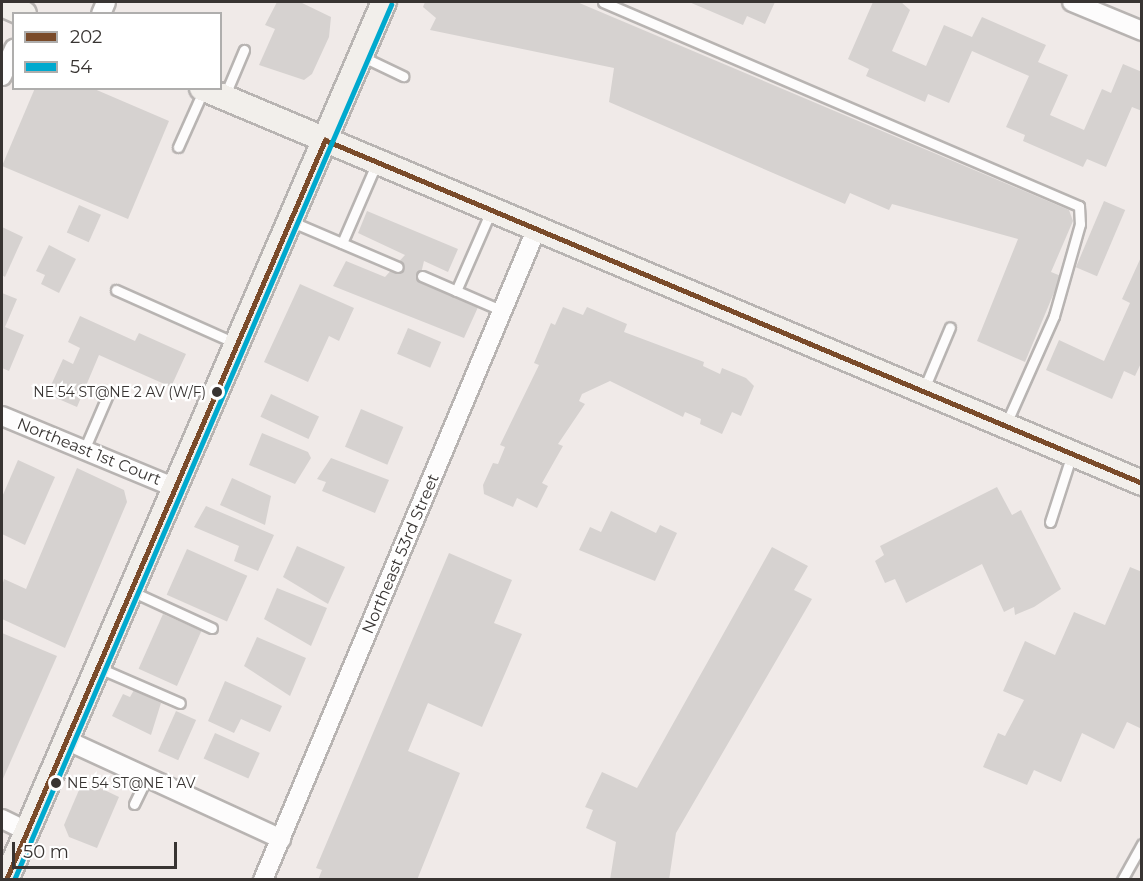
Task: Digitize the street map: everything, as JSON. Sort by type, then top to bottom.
[{"type":"main road","points":[[6,879],[384,2]]},
{"type":"main road","points":[[2,4],[20,12]]},
{"type":"main road","points":[[210,92],[1142,483]]},
{"type":"street","points":[[1072,2],[1142,31]]},
{"type":"street","points":[[2,76],[12,54]]},
{"type":"street","name":"Northeast 53rd Street","points":[[263,879],[537,228]]},
{"type":"street","name":"Northeast 1st Court","points":[[2,416],[176,488]]},
{"type":"street","points":[[66,741],[281,839]]},
{"type":"street","points":[[2,819],[27,831]]},
{"type":"lane","points":[[603,2],[1079,206],[1080,224],[1054,316],[1005,425]]},
{"type":"lane","points":[[222,77],[244,50]]},
{"type":"lane","points":[[361,56],[403,76]]},
{"type":"lane","points":[[178,147],[210,92]]},
{"type":"lane","points":[[342,243],[377,161]]},
{"type":"lane","points":[[456,291],[491,210]]},
{"type":"lane","points":[[290,221],[398,267]]},
{"type":"lane","points":[[422,276],[503,311]]},
{"type":"lane","points":[[116,290],[238,344]]},
{"type":"lane","points":[[923,391],[950,327]]},
{"type":"lane","points":[[84,450],[109,392]]},
{"type":"lane","points":[[1050,522],[1072,454]]},
{"type":"lane","points":[[131,591],[212,628]]},
{"type":"lane","points":[[98,668],[180,703]]},
{"type":"lane","points":[[134,804],[147,777]]},
{"type":"lane","points":[[1122,879],[1142,844]]},
{"type":"building","points":[[277,2],[300,2],[331,17],[329,37],[312,74],[304,80],[259,65],[275,29],[265,25]]},
{"type":"building","points":[[425,2],[577,2],[1069,210],[1073,221],[1051,272],[1061,276],[1025,362],[977,341],[1018,239],[892,204],[889,210],[850,193],[845,204],[609,102],[614,68],[430,30],[436,18],[423,7]]},
{"type":"building","points":[[689,2],[775,2],[765,24],[747,16],[743,25]]},
{"type":"building","points":[[873,2],[901,2],[910,10],[892,51],[926,66],[944,25],[972,37],[982,17],[1046,45],[1038,62],[1068,75],[1050,115],[1084,130],[1102,89],[1111,93],[1123,64],[1142,72],[1142,111],[1132,107],[1106,167],[1087,159],[1083,167],[1023,141],[1025,135],[1006,127],[1029,76],[972,51],[949,103],[928,94],[925,102],[866,76],[869,69],[848,59]]},
{"type":"building","points":[[34,90],[97,90],[169,121],[128,219],[2,166]]},
{"type":"building","points":[[1104,201],[1125,210],[1097,276],[1076,267]]},
{"type":"building","points":[[79,205],[101,215],[89,242],[67,232]]},
{"type":"building","points":[[367,211],[458,249],[448,272],[424,261],[419,282],[479,305],[464,338],[333,286],[346,261],[385,277],[405,255],[358,233]]},
{"type":"building","points":[[2,227],[23,237],[5,277],[2,275]]},
{"type":"building","points":[[49,245],[76,259],[59,293],[41,284],[45,275],[36,271]]},
{"type":"building","points":[[1142,255],[1142,361],[1135,376],[1124,371],[1112,399],[1046,370],[1059,340],[1104,361],[1130,303],[1122,299]]},
{"type":"building","points":[[300,284],[354,308],[339,341],[329,336],[308,382],[264,362]]},
{"type":"building","points":[[2,293],[17,299],[5,327],[24,335],[9,371],[2,368]]},
{"type":"building","points":[[563,307],[583,315],[587,307],[627,324],[624,332],[704,362],[703,366],[720,374],[722,368],[746,378],[754,386],[741,416],[732,412],[722,434],[700,424],[701,419],[685,412],[683,417],[610,381],[582,394],[579,401],[585,404],[558,444],[563,446],[542,483],[548,486],[537,508],[517,498],[513,507],[484,494],[483,485],[493,463],[498,464],[505,447],[500,445],[539,365],[534,363],[551,323],[555,325]]},
{"type":"building","points":[[80,316],[135,341],[139,333],[186,354],[171,387],[99,355],[77,407],[47,394],[63,359],[73,364],[80,348],[68,342]]},
{"type":"building","points":[[408,328],[441,342],[430,368],[397,354]]},
{"type":"building","points":[[271,394],[319,416],[308,439],[260,417]]},
{"type":"building","points":[[361,409],[403,427],[387,465],[345,447]]},
{"type":"building","points":[[262,433],[308,452],[311,458],[295,484],[249,465]]},
{"type":"building","points":[[331,458],[389,480],[375,513],[322,491],[326,482],[317,479]]},
{"type":"building","points":[[18,460],[55,477],[25,545],[2,534],[2,497]]},
{"type":"building","points":[[77,468],[124,490],[127,502],[65,648],[2,619],[2,586],[4,579],[26,589]]},
{"type":"building","points":[[232,478],[271,496],[265,525],[220,505]]},
{"type":"building","points":[[997,487],[1012,515],[1021,510],[1061,589],[1034,607],[1015,615],[1014,607],[1004,612],[982,564],[906,603],[895,579],[885,583],[875,561],[884,555],[880,546]]},
{"type":"building","points":[[206,506],[274,535],[258,571],[234,561],[239,546],[194,527]]},
{"type":"building","points":[[611,511],[656,533],[660,525],[677,533],[655,581],[579,550],[590,527],[601,532]]},
{"type":"building","points":[[297,546],[345,567],[328,604],[283,577]]},
{"type":"building","points":[[772,547],[808,566],[794,590],[812,599],[676,833],[669,880],[610,880],[616,842],[586,828],[593,810],[585,807],[602,772],[637,788]]},
{"type":"building","points":[[187,549],[247,576],[227,622],[167,595]]},
{"type":"building","points":[[449,553],[512,580],[494,623],[522,634],[482,727],[428,703],[408,751],[460,773],[417,880],[318,880],[322,870],[316,868]]},
{"type":"building","points":[[1130,567],[1142,572],[1142,729],[1127,722],[1114,749],[1082,733],[1061,782],[1034,770],[1027,785],[983,767],[998,733],[1005,736],[1024,700],[1003,691],[1025,641],[1055,655],[1074,612],[1105,625]]},
{"type":"building","points":[[277,588],[327,608],[311,646],[264,619]]},
{"type":"building","points":[[163,614],[201,631],[177,686],[139,669]]},
{"type":"building","points":[[2,633],[57,656],[2,781]]},
{"type":"building","points":[[257,637],[306,658],[290,696],[244,666]]},
{"type":"building","points":[[225,681],[282,706],[270,732],[241,719],[234,733],[208,721]]},
{"type":"building","points":[[134,690],[161,703],[151,735],[112,716],[123,694],[130,697]]},
{"type":"building","points":[[176,711],[196,720],[178,760],[158,751]]},
{"type":"building","points":[[215,733],[260,753],[248,779],[204,759]]},
{"type":"building","points":[[94,785],[119,797],[97,848],[69,837],[64,825],[79,790]]},
{"type":"transit line","name":"54","points":[[14,880],[391,5]]},
{"type":"transit line","name":"202","points":[[6,880],[325,140],[1142,483]]},
{"type":"place","name":"NE 54 ST@NE 2 AV (W/F)","points":[[217,392]]},
{"type":"place","name":"NE 54 ST@NE 1 AV","points":[[56,783]]}]
